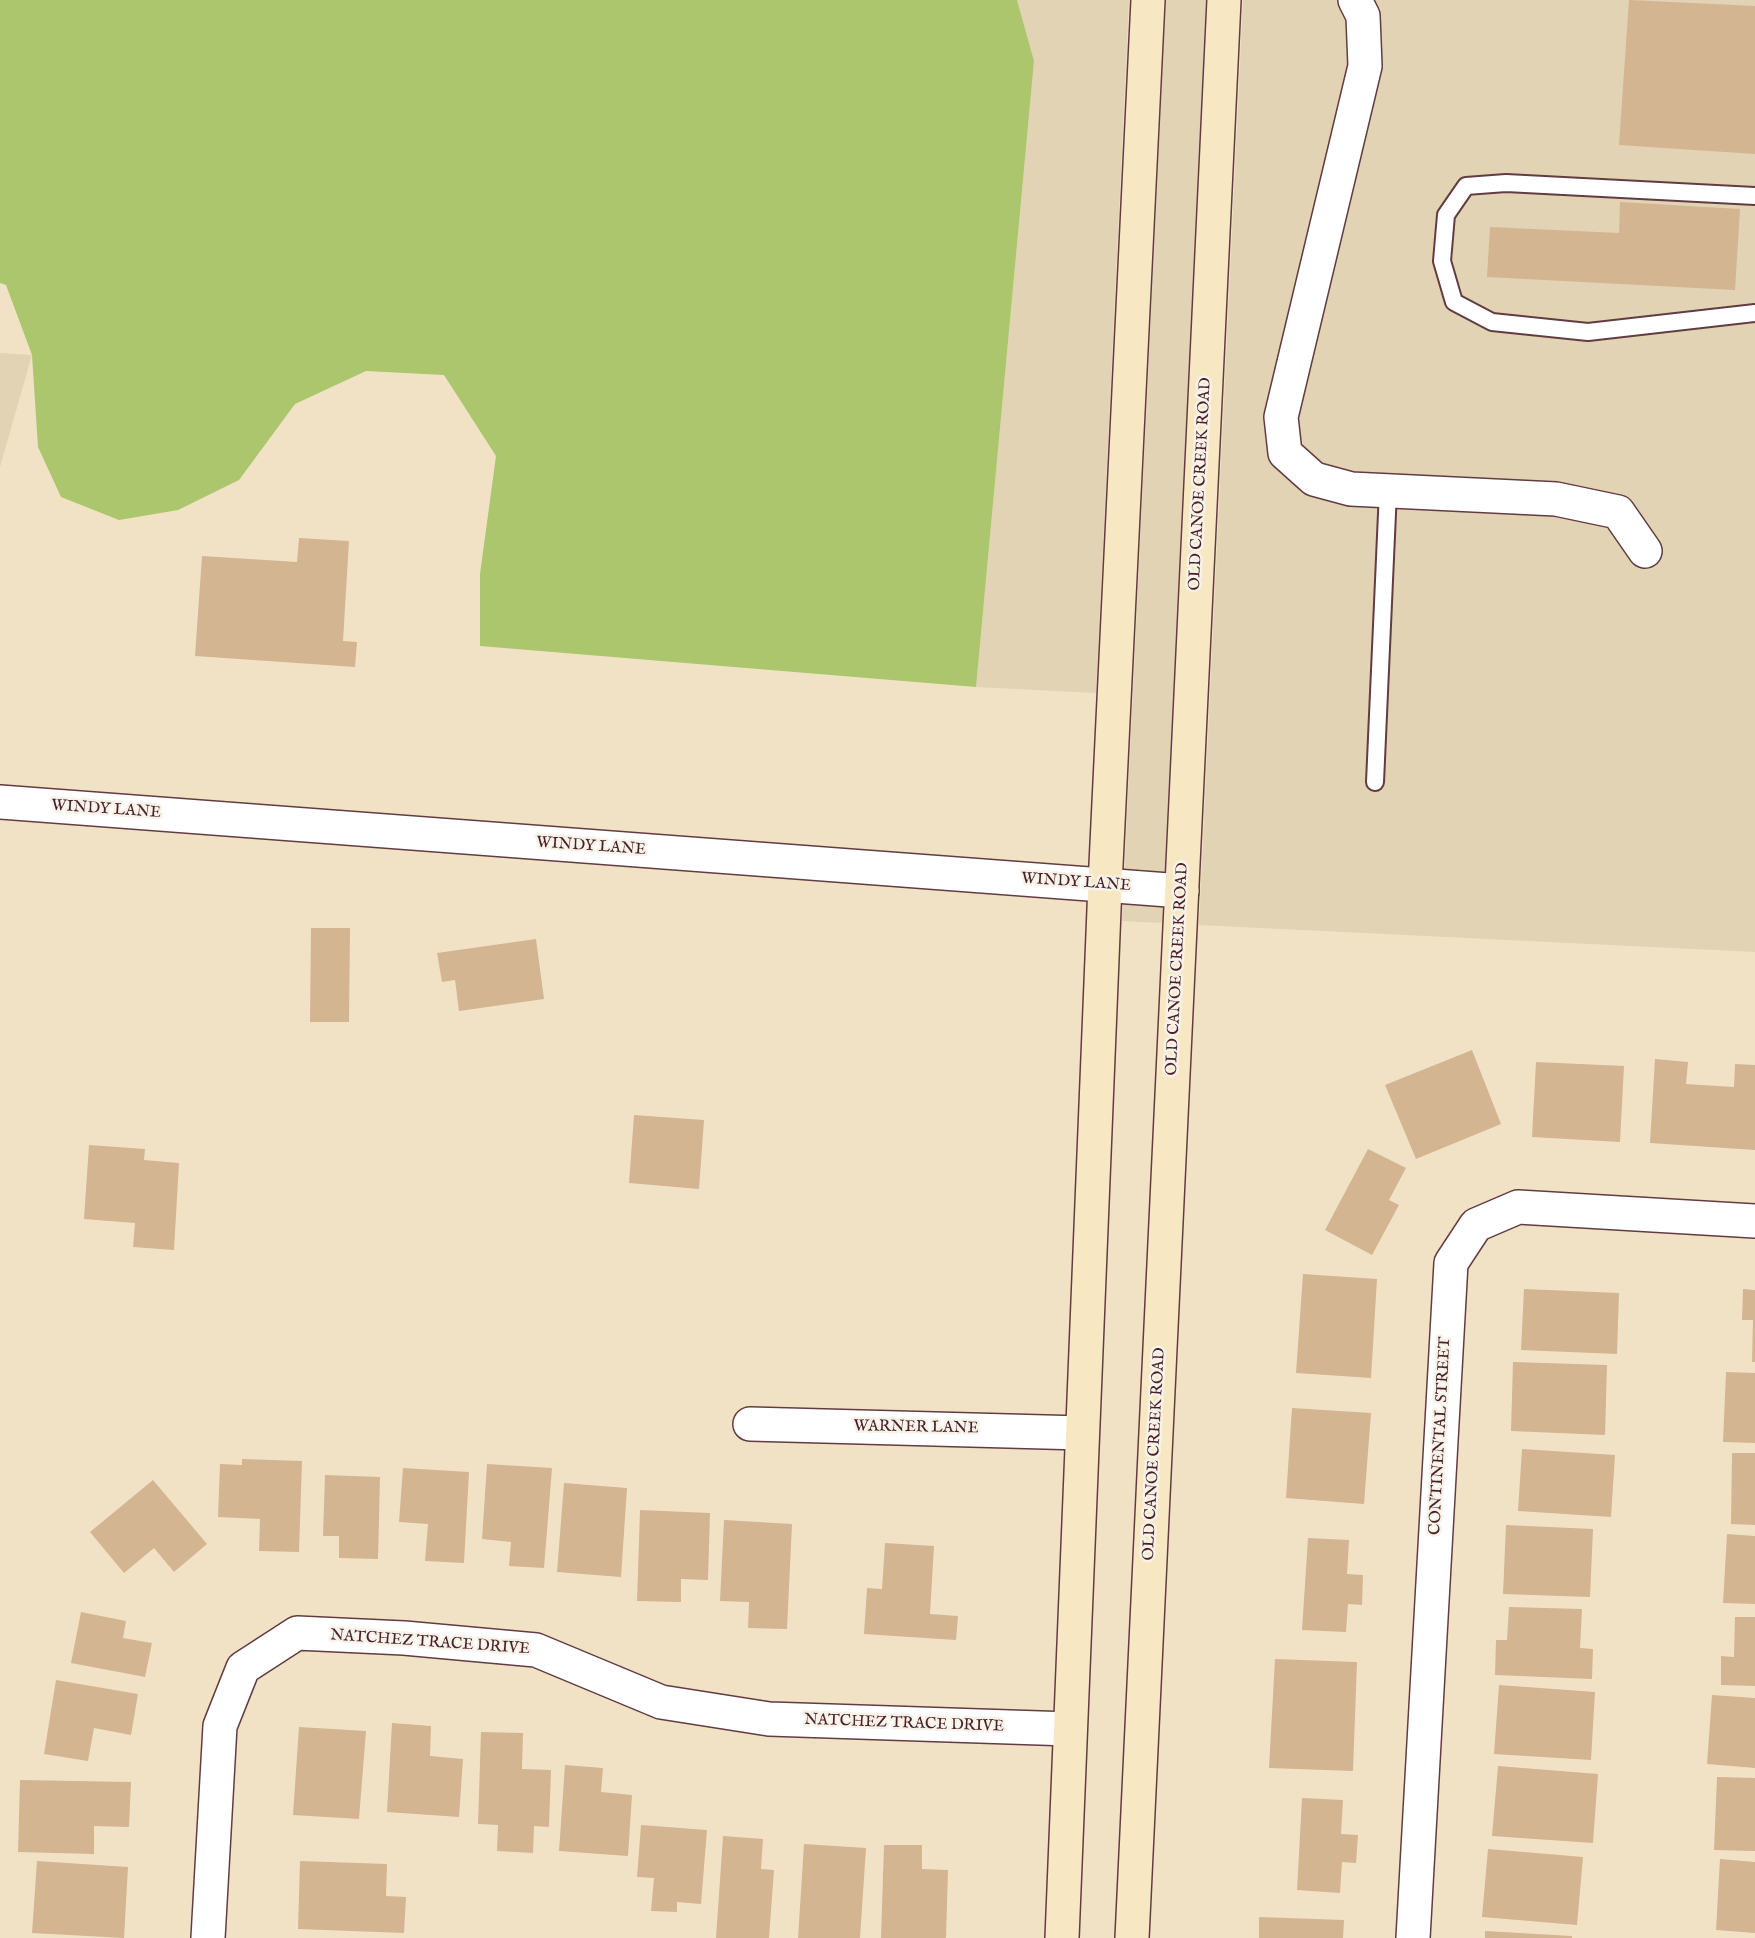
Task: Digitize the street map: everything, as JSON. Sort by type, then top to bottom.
[{"type":"main road","points":[[1062,1938],[1105,885],[1148,0]]},
{"type":"main road","name":"OLD CANOE CREEK ROAD","points":[[1132,1938],[1224,0]]},
{"type":"street","points":[[1355,0],[1363,16],[1365,66],[1281,417],[1285,453],[1314,479],[1351,489],[1556,499],[1618,512],[1645,551]]},
{"type":"street","name":"WINDY LANE","points":[[0,802],[1182,891]]},
{"type":"street","name":"CONTINENTAL STREET","points":[[1413,1938],[1451,1263],[1476,1225],[1518,1208],[1755,1221]]},
{"type":"street","name":"WARNER LANE","points":[[750,1424],[1082,1433]]},
{"type":"street","name":"NATCHEZ TRACE DRIVE","points":[[208,1938],[220,1726],[243,1668],[297,1633],[404,1638],[536,1650],[661,1702],[769,1719],[1070,1729]]},
{"type":"lane","points":[[1755,196],[1528,184],[1466,186],[1446,215],[1442,261],[1454,302],[1492,322],[1588,332],[1755,313]]},
{"type":"lane","points":[[1375,782],[1388,491]]},
{"type":"shaded area","points":[[1017,0],[1129,0],[1096,693],[976,687],[1034,61]]},
{"type":"shaded area","points":[[1166,0],[1206,0],[1162,923],[1122,921]]},
{"type":"shaded area","points":[[1243,0],[1755,0],[1755,952],[1199,925]]},
{"type":"shaded area","points":[[0,353],[32,355],[0,467]]},
{"type":"green space","points":[[0,0],[1017,0],[1034,61],[976,687],[480,646],[480,574],[496,456],[444,375],[366,371],[295,404],[239,480],[178,510],[119,520],[61,497],[38,447],[32,355],[6,285],[0,283]]},
{"type":"building","points":[[1629,0],[1755,6],[1755,154],[1619,145]]},
{"type":"building","points":[[1620,202],[1740,209],[1735,290],[1487,277],[1490,227],[1619,233]]},
{"type":"building","points":[[299,538],[349,541],[343,641],[357,642],[355,667],[195,656],[202,556],[297,562]]},
{"type":"building","points":[[311,928],[350,928],[349,1022],[310,1022]]},
{"type":"building","points":[[536,939],[544,999],[459,1011],[455,980],[442,982],[437,953]]},
{"type":"building","points":[[1472,1050],[1501,1124],[1416,1159],[1385,1085]]},
{"type":"building","points":[[1655,1059],[1688,1062],[1686,1084],[1734,1087],[1735,1064],[1755,1065],[1755,1150],[1650,1143]]},
{"type":"building","points":[[1536,1062],[1624,1066],[1620,1142],[1532,1137]]},
{"type":"building","points":[[634,1115],[704,1120],[699,1189],[629,1183]]},
{"type":"building","points":[[89,1145],[145,1149],[144,1160],[179,1163],[174,1250],[133,1247],[135,1223],[84,1219]]},
{"type":"building","points":[[1368,1149],[1406,1168],[1389,1200],[1399,1205],[1372,1255],[1325,1230]]},
{"type":"building","points":[[1303,1274],[1377,1279],[1371,1378],[1296,1373]]},
{"type":"building","points":[[1524,1289],[1619,1293],[1617,1354],[1521,1350]]},
{"type":"building","points":[[1743,1289],[1755,1290],[1755,1362],[1752,1362],[1753,1320],[1742,1320]]},
{"type":"building","points":[[1513,1362],[1607,1365],[1605,1435],[1511,1431]]},
{"type":"building","points":[[1726,1372],[1755,1373],[1755,1443],[1723,1442]]},
{"type":"building","points":[[1292,1408],[1371,1413],[1364,1504],[1286,1498]]},
{"type":"building","points":[[1522,1449],[1615,1455],[1611,1517],[1518,1511]]},
{"type":"building","points":[[1732,1453],[1755,1453],[1755,1525],[1731,1524]]},
{"type":"building","points":[[242,1459],[302,1461],[299,1552],[259,1551],[260,1519],[218,1517],[220,1464],[242,1465]]},
{"type":"building","points":[[487,1464],[552,1468],[544,1568],[509,1566],[511,1542],[482,1539]]},
{"type":"building","points":[[403,1468],[469,1472],[464,1563],[425,1561],[428,1524],[399,1522]]},
{"type":"building","points":[[325,1475],[380,1477],[378,1559],[339,1558],[339,1536],[323,1536]]},
{"type":"building","points":[[153,1480],[207,1544],[174,1572],[154,1548],[124,1573],[90,1532]]},
{"type":"building","points":[[564,1483],[627,1488],[621,1577],[557,1572]]},
{"type":"building","points":[[640,1510],[710,1513],[708,1580],[681,1579],[681,1602],[637,1601]]},
{"type":"building","points":[[724,1520],[792,1524],[787,1629],[748,1628],[749,1602],[720,1601]]},
{"type":"building","points":[[1506,1525],[1593,1529],[1590,1597],[1503,1594]]},
{"type":"building","points":[[1727,1534],[1755,1536],[1755,1604],[1723,1603]]},
{"type":"building","points":[[1308,1538],[1349,1540],[1347,1574],[1363,1575],[1362,1605],[1348,1604],[1346,1632],[1302,1630]]},
{"type":"building","points":[[885,1543],[934,1546],[930,1614],[958,1616],[956,1640],[864,1634],[867,1588],[882,1589]]},
{"type":"building","points":[[1509,1607],[1582,1609],[1580,1648],[1593,1649],[1592,1679],[1495,1675],[1496,1640],[1507,1640]]},
{"type":"building","points":[[81,1612],[126,1621],[123,1638],[152,1643],[145,1677],[71,1663]]},
{"type":"building","points":[[1735,1617],[1755,1617],[1755,1686],[1721,1685],[1721,1656],[1734,1657]]},
{"type":"building","points":[[1275,1659],[1357,1662],[1353,1771],[1269,1768]]},
{"type":"building","points":[[56,1680],[138,1694],[131,1735],[94,1728],[88,1761],[44,1754]]},
{"type":"building","points":[[1499,1685],[1595,1692],[1591,1760],[1494,1754]]},
{"type":"building","points":[[1712,1695],[1755,1698],[1755,1768],[1707,1764]]},
{"type":"building","points":[[392,1723],[431,1726],[430,1756],[463,1759],[459,1817],[387,1812]]},
{"type":"building","points":[[299,1727],[366,1731],[359,1819],[293,1815]]},
{"type":"building","points":[[481,1732],[523,1733],[522,1769],[551,1770],[549,1827],[534,1826],[533,1853],[497,1851],[498,1825],[478,1824]]},
{"type":"building","points":[[565,1765],[603,1768],[601,1792],[632,1795],[628,1856],[559,1851]]},
{"type":"building","points":[[1498,1766],[1598,1774],[1593,1843],[1492,1836]]},
{"type":"building","points":[[1717,1777],[1755,1778],[1755,1851],[1714,1850]]},
{"type":"building","points":[[20,1780],[131,1782],[129,1827],[94,1826],[94,1854],[18,1852]]},
{"type":"building","points":[[1302,1798],[1343,1800],[1341,1834],[1358,1835],[1356,1863],[1342,1862],[1340,1893],[1297,1890]]},
{"type":"building","points":[[641,1825],[707,1830],[701,1904],[677,1902],[677,1912],[651,1911],[654,1878],[637,1877]]},
{"type":"building","points":[[723,1836],[763,1839],[761,1869],[774,1870],[769,1938],[716,1938]]},
{"type":"building","points":[[804,1844],[866,1848],[860,1938],[798,1938]]},
{"type":"building","points":[[884,1845],[922,1845],[922,1869],[948,1870],[946,1938],[881,1938]]},
{"type":"building","points":[[1488,1849],[1583,1857],[1577,1925],[1482,1917]]},
{"type":"building","points":[[1720,1859],[1755,1862],[1755,1933],[1716,1930]]},
{"type":"building","points":[[37,1861],[128,1867],[124,1938],[32,1933]]},
{"type":"building","points":[[300,1861],[387,1864],[386,1896],[406,1897],[404,1933],[298,1929]]},
{"type":"building","points":[[1259,1917],[1344,1920],[1343,1938],[1259,1938]]},
{"type":"building","points":[[1485,1931],[1572,1936],[1572,1938],[1485,1938]]}]
